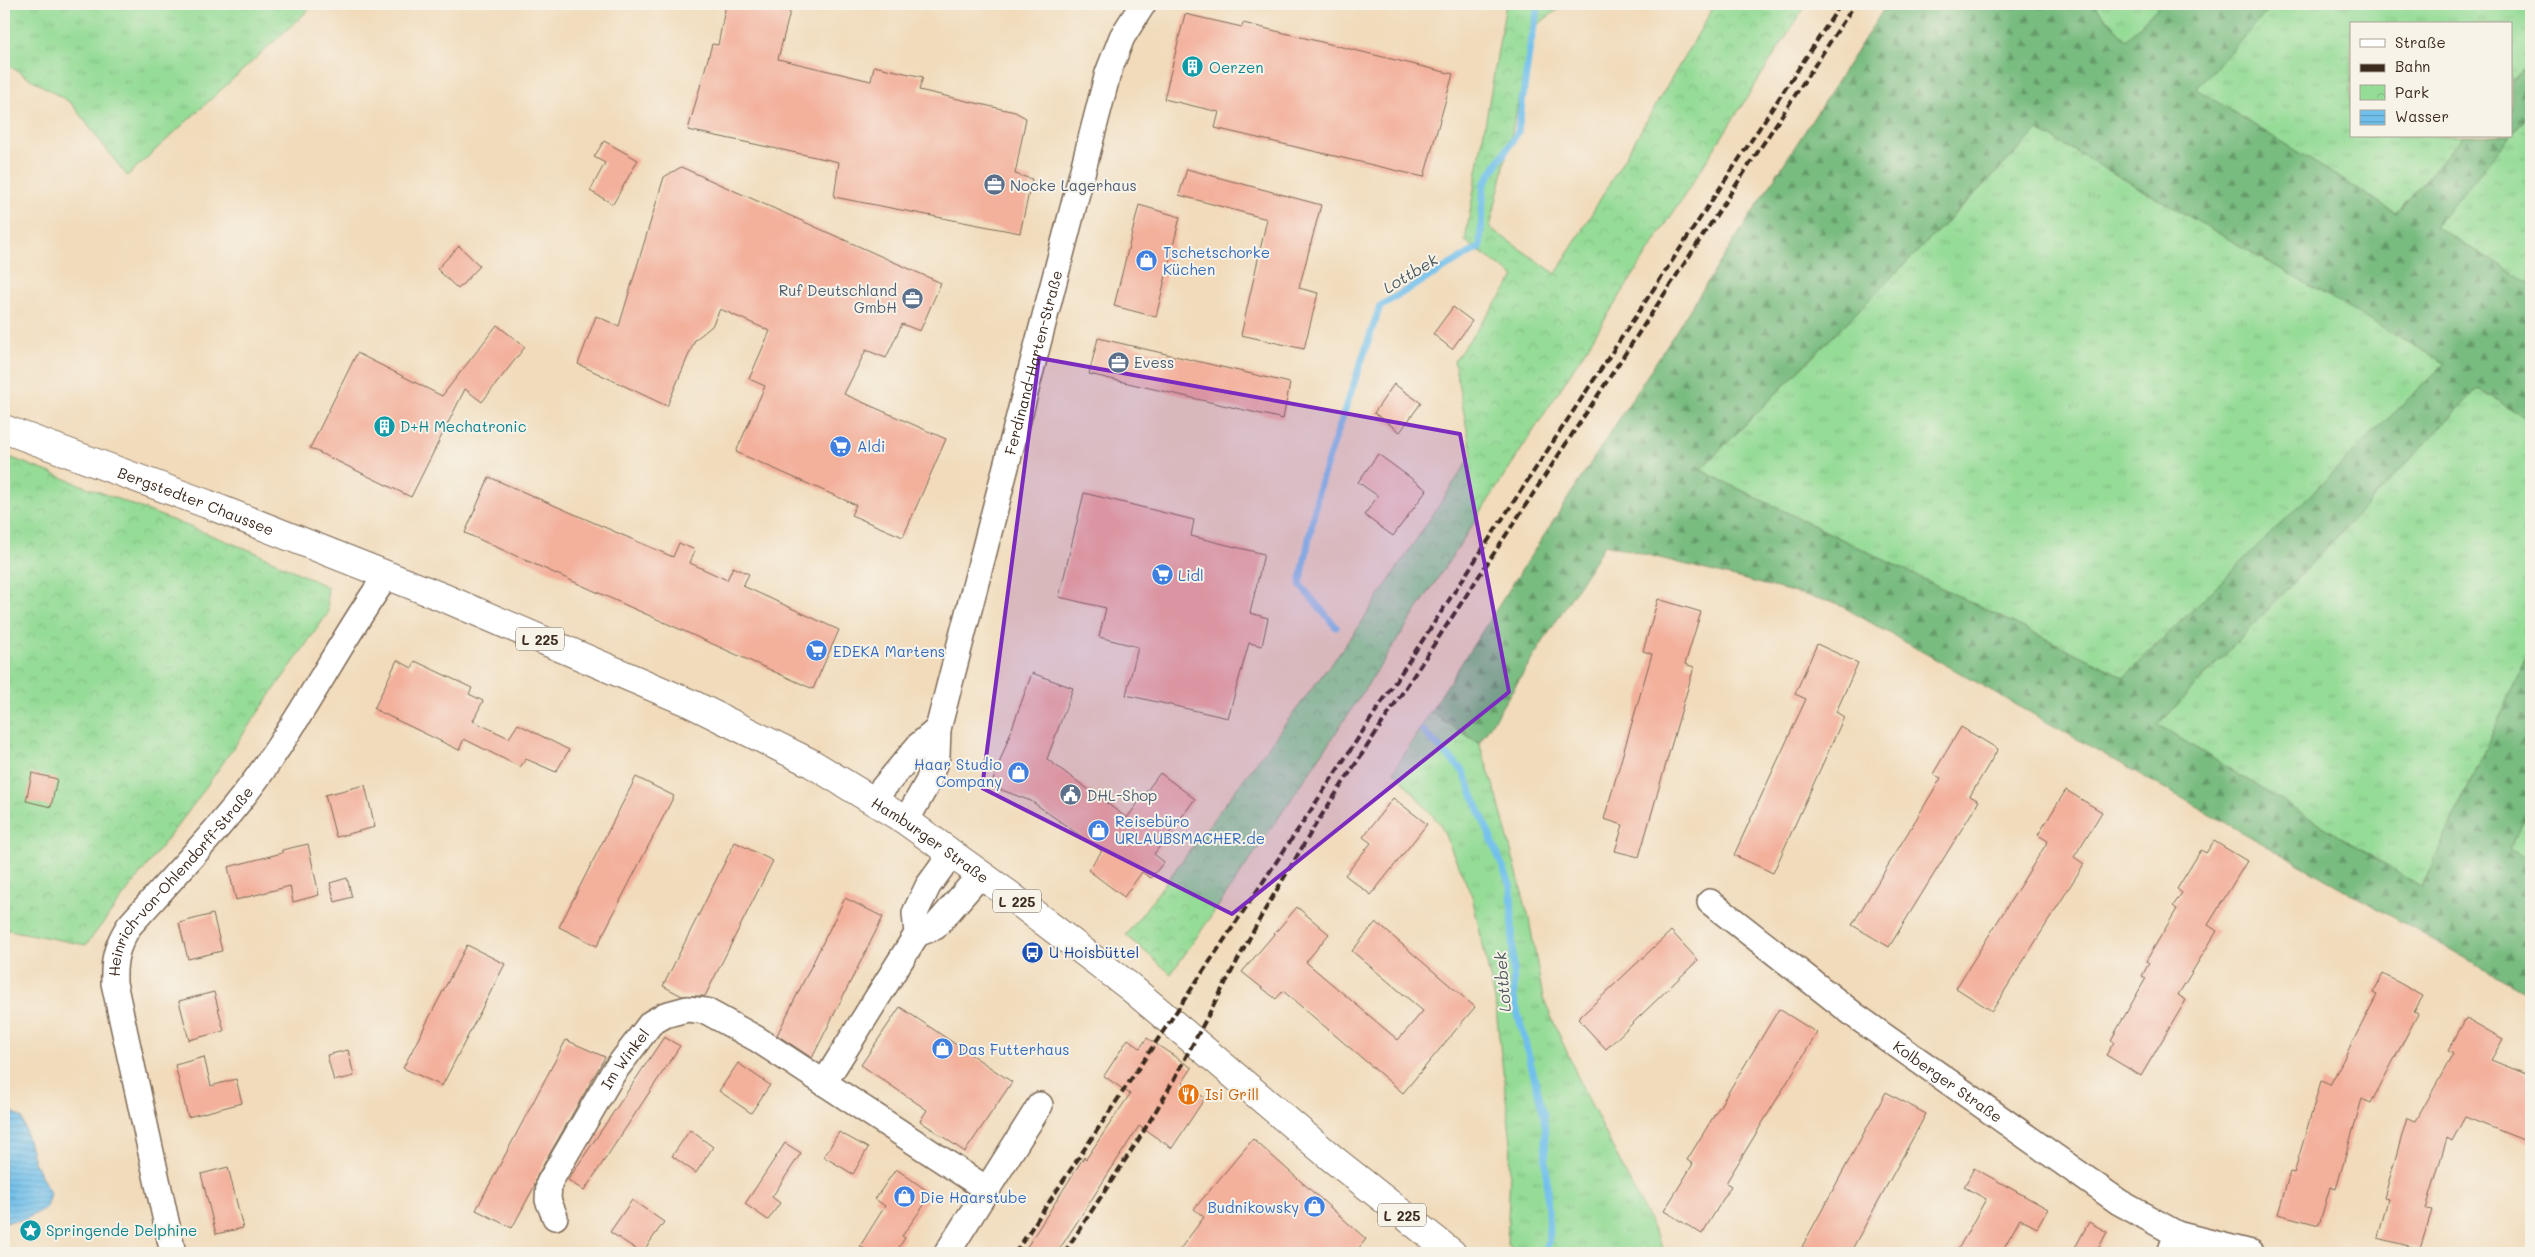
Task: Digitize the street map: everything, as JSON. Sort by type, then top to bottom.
[{"type":"main road","name":"Bergstedter Chaussee","points":[[4,429],[198,501],[387,575]]},
{"type":"main road","name":"Hamburger Straße","points":[[387,575],[447,598],[692,704],[810,763],[906,821],[952,853],[1130,988],[1333,1159],[1452,1253]]},
{"type":"street","name":"Ferdinand-Harten-Straße","points":[[906,821],[928,782],[937,756],[938,729],[1108,73],[1122,37],[1143,4]]},
{"type":"street","name":"Heinrich-von-Ohlendorff-Straße","points":[[173,1253],[114,982],[114,957],[119,942],[130,926],[227,816],[270,760],[366,605],[387,575]]},
{"type":"street","points":[[873,800],[919,745],[938,729]]},
{"type":"street","points":[[917,934],[915,913],[928,886],[952,853]]},
{"type":"street","points":[[824,1083],[917,934],[935,927],[980,874]]},
{"type":"street","name":"Kolberger Straße","points":[[1710,902],[1857,1017],[1975,1099],[2173,1243],[2252,1253]]},
{"type":"street","name":"Im Winkel","points":[[556,1217],[548,1200],[549,1183],[613,1073],[651,1023],[665,1015],[688,1009],[706,1011],[757,1040],[988,1190]]},
{"type":"street","points":[[947,1253],[1040,1105]]},
{"type":"highlighted area","points":[[1039,358],[1460,434],[1509,692],[1232,914],[982,788]]},
{"type":"green space","points":[[4,4],[315,4],[127,176],[71,103],[4,63]]},
{"type":"green space","points":[[1506,4],[1565,4],[1536,26],[1490,228],[1556,274],[1712,10],[1700,4],[1807,4],[1415,613],[1171,974],[1126,935],[1358,628],[1472,455],[1454,361],[1515,277],[1465,241]]},
{"type":"green space","points":[[1887,4],[2093,4],[2126,40],[2161,4],[2274,4],[2196,89],[2396,213],[2462,138],[2509,138],[2435,226],[2531,284],[2531,421],[2478,388],[2158,725],[2422,887],[2531,649],[2531,804],[2510,849],[2531,860],[2531,995],[1836,603],[1605,544],[1479,743],[1430,712]],"holes":[[[2038,130],[2445,363],[2124,677],[1700,470]]]},
{"type":"green space","points":[[2093,4],[2161,4],[2126,40]]},
{"type":"green space","points":[[2274,4],[2531,4],[2531,60],[2512,81],[2512,22],[2350,22],[2350,138],[2462,138],[2396,213],[2195,89]]},
{"type":"green space","points":[[2531,60],[2531,112],[2512,134],[2512,81]]},
{"type":"green space","points":[[2531,112],[2531,284],[2435,226],[2509,138],[2512,138],[2512,135]]},
{"type":"green space","points":[[2038,130],[2446,363],[2124,677],[1700,470]]},
{"type":"green space","points":[[2478,388],[2531,421],[2531,649],[2422,887],[2158,725]]},
{"type":"green space","points":[[4,455],[257,553],[327,587],[328,613],[194,804],[86,945],[4,929]]},
{"type":"green space","points":[[1430,712],[1479,743],[1496,793],[1529,919],[1543,998],[1580,1082],[1665,1253],[1520,1253],[1507,1245],[1511,1143],[1495,1000],[1472,896],[1440,824],[1394,771]]},
{"type":"green space","points":[[2531,804],[2531,860],[2510,849]]},
{"type":"water","points":[[9,1109],[22,1118],[34,1162],[50,1193],[46,1208],[24,1220],[4,1222],[4,1110]]},
{"type":"building","points":[[726,4],[792,4],[778,59],[871,81],[874,66],[923,77],[919,90],[1015,112],[1026,118],[1015,174],[1032,179],[1020,233],[834,197],[839,162],[688,130],[712,44],[718,45]]},
{"type":"building","points":[[1185,14],[1242,27],[1243,23],[1453,74],[1424,177],[1215,128],[1219,112],[1164,99]]},
{"type":"building","points":[[604,141],[638,160],[613,204],[590,191],[605,163],[594,157]]},
{"type":"building","points":[[681,167],[941,283],[920,331],[902,324],[886,358],[866,350],[844,394],[946,439],[903,537],[851,515],[856,505],[736,452],[765,386],[749,379],[770,331],[720,309],[712,326],[695,340],[667,406],[578,364],[596,316],[619,326],[664,177]]},
{"type":"building","points":[[1187,169],[1321,205],[1299,288],[1318,293],[1304,349],[1241,335],[1267,219],[1179,195]]},
{"type":"building","name":"Tschetschorke Küchen","points":[[1139,205],[1180,217],[1156,317],[1114,306]]},
{"type":"building","points":[[459,246],[480,266],[458,289],[437,269]]},
{"type":"building","points":[[1453,307],[1472,321],[1452,349],[1433,334]]},
{"type":"building","name":"D+H Mechatronic","points":[[497,325],[525,347],[482,402],[465,389],[411,497],[310,448],[357,353],[442,396]]},
{"type":"building","points":[[1098,338],[1290,383],[1283,419],[1089,374]]},
{"type":"building","points":[[1394,384],[1421,403],[1400,432],[1374,413]]},
{"type":"building","points":[[1378,454],[1427,490],[1393,536],[1364,515],[1378,496],[1358,482]]},
{"type":"building","points":[[489,477],[673,557],[679,543],[695,550],[690,563],[727,580],[733,567],[749,574],[743,586],[839,630],[813,689],[465,533]]},
{"type":"building","name":"Lidl","points":[[1084,493],[1194,520],[1191,536],[1264,554],[1250,613],[1268,618],[1262,646],[1249,643],[1228,718],[1126,695],[1138,647],[1099,637],[1106,608],[1059,597]]},
{"type":"building","points":[[1658,599],[1701,612],[1685,664],[1694,667],[1639,857],[1615,851],[1623,825],[1604,819],[1652,654],[1643,651]]},
{"type":"building","points":[[1817,644],[1858,663],[1836,712],[1844,717],[1773,873],[1734,855],[1806,699],[1795,694]]},
{"type":"building","points":[[397,660],[412,668],[415,661],[472,688],[469,694],[483,701],[473,721],[509,738],[518,724],[569,750],[556,772],[526,759],[520,767],[464,739],[459,750],[374,709]]},
{"type":"building","points":[[1032,673],[1073,688],[1047,759],[1127,818],[1160,773],[1195,799],[1154,854],[1164,862],[1151,878],[1142,872],[1124,897],[1088,870],[1102,851],[1031,801],[991,786]]},
{"type":"building","points":[[1961,727],[1998,749],[1970,796],[1979,801],[1889,947],[1852,925],[1941,778],[1933,774]]},
{"type":"building","points":[[32,773],[57,779],[51,807],[26,801]]},
{"type":"building","points":[[636,777],[674,796],[597,946],[559,927]]},
{"type":"building","points":[[365,785],[375,827],[336,837],[325,795]]},
{"type":"building","points":[[2066,790],[2102,812],[2074,857],[2084,864],[1992,1011],[1956,988],[2048,841],[2038,835]]},
{"type":"building","points":[[1393,798],[1427,824],[1371,895],[1345,875],[1371,843],[1363,837]]},
{"type":"building","points":[[2214,841],[2247,861],[2208,925],[2217,931],[2178,995],[2186,1000],[2141,1076],[2106,1055],[2114,1042],[2111,1040],[2146,978],[2142,976],[2149,963],[2146,961],[2177,909],[2173,906],[2182,893],[2177,889],[2201,850],[2206,853]]},
{"type":"building","points":[[735,842],[773,861],[705,996],[682,996],[663,986]]},
{"type":"building","points":[[308,844],[319,895],[293,902],[290,886],[236,900],[228,867]]},
{"type":"building","points":[[347,878],[352,897],[335,902],[330,883]]},
{"type":"building","points":[[845,898],[883,917],[812,1058],[777,1035]]},
{"type":"building","points":[[1297,907],[1329,934],[1306,962],[1398,1040],[1423,1011],[1352,951],[1376,922],[1475,1007],[1403,1093],[1283,991],[1276,999],[1242,972]]},
{"type":"building","points":[[213,914],[222,951],[188,959],[179,923]]},
{"type":"building","points":[[1671,931],[1698,960],[1606,1049],[1578,1019]]},
{"type":"building","points":[[467,945],[505,964],[442,1086],[403,1068]]},
{"type":"building","points":[[2383,974],[2423,996],[2414,1012],[2418,1014],[2371,1103],[2362,1099],[2336,1189],[2330,1187],[2319,1225],[2278,1214],[2290,1172],[2294,1173],[2321,1081],[2330,1085],[2377,995],[2373,993]]},
{"type":"building","points":[[214,992],[224,1031],[189,1040],[179,1001]]},
{"type":"building","points":[[900,1007],[1012,1082],[965,1152],[920,1121],[927,1110],[861,1065]]},
{"type":"building","points":[[1779,1009],[1817,1033],[1726,1183],[1731,1186],[1702,1234],[1664,1211],[1693,1164],[1687,1160]]},
{"type":"building","points":[[2466,1018],[2503,1039],[2491,1060],[2531,1076],[2531,1143],[2465,1117],[2452,1141],[2447,1138],[2426,1209],[2432,1210],[2420,1249],[2378,1238],[2388,1199],[2384,1198],[2407,1118],[2416,1121],[2453,1054],[2448,1051]]},
{"type":"building","points":[[664,1037],[680,1046],[584,1191],[568,1180]]},
{"type":"building","points":[[1147,1038],[1192,1068],[1182,1083],[1205,1098],[1172,1148],[1139,1126],[1057,1253],[1023,1253],[1084,1157],[1086,1159],[1130,1094],[1104,1076],[1128,1039],[1140,1048]]},
{"type":"building","points":[[566,1040],[605,1057],[537,1176],[534,1187],[512,1228],[476,1210]]},
{"type":"building","points":[[348,1050],[354,1076],[334,1081],[327,1055]]},
{"type":"building","points":[[204,1057],[211,1086],[236,1079],[242,1103],[188,1117],[175,1065]]},
{"type":"building","points":[[738,1063],[770,1085],[751,1113],[719,1091]]},
{"type":"building","points":[[1886,1092],[1926,1114],[1850,1253],[1813,1253],[1802,1247]]},
{"type":"building","points":[[690,1130],[713,1147],[696,1173],[672,1156]]},
{"type":"building","points":[[839,1132],[868,1148],[853,1174],[824,1157]]},
{"type":"building","points":[[1253,1139],[1366,1239],[1355,1253],[1177,1253],[1204,1217],[1194,1209]]},
{"type":"building","points":[[785,1143],[801,1153],[772,1197],[780,1203],[768,1220],[745,1204]]},
{"type":"building","points":[[228,1167],[243,1228],[216,1234],[201,1174]]},
{"type":"building","points":[[1974,1168],[2048,1209],[2037,1228],[2020,1219],[2001,1253],[1956,1253],[1986,1199],[1964,1187]]},
{"type":"building","points":[[896,1169],[932,1194],[902,1236],[905,1238],[895,1253],[871,1253],[860,1246],[885,1206],[875,1199]]},
{"type":"building","points":[[632,1200],[664,1222],[642,1253],[610,1232]]},
{"type":"building","points":[[2089,1222],[2107,1232],[2096,1253],[2072,1253]]},
{"type":"waterway","name":"Lottbek","points":[[1336,627],[1300,585],[1319,487],[1380,306],[1480,247],[1484,184],[1518,132],[1530,46],[1539,4]]},
{"type":"waterway","name":"Lottbek","points":[[1423,731],[1463,771],[1511,887],[1514,999],[1544,1115],[1549,1238],[1546,1253]]},
{"type":"railway","points":[[1015,1253],[1307,816],[1841,4]]},
{"type":"railway","points":[[1064,1253],[1137,1142],[1166,1094],[1263,913],[1316,824],[1855,4]]},
{"type":"place","name":"Oerzen","points":[[1193,67]]},
{"type":"place","name":"Nocke Lagerhaus","points":[[994,185]]},
{"type":"place","name":"Tschetschorke Küchen","points":[[1147,261]]},
{"type":"place","name":"Ruf Deutschland GmbH","points":[[913,299]]},
{"type":"place","name":"Evess","points":[[1118,362]]},
{"type":"place","name":"D+H Mechatronic","points":[[384,426]]},
{"type":"place","name":"Aldi","points":[[841,446]]},
{"type":"place","name":"Lidl","points":[[1162,575]]},
{"type":"place","name":"EDEKA Martens","points":[[817,651]]},
{"type":"place","name":"Haar Studio Company","points":[[1018,773]]},
{"type":"place","name":"DHL-Shop","points":[[1071,795]]},
{"type":"place","name":"Reisebüro URLAUBSMACHER.de","points":[[1099,830]]},
{"type":"place","name":"U Hoisbüttel","points":[[1033,952]]},
{"type":"place","name":"Das Futterhaus","points":[[942,1049]]},
{"type":"place","name":"Isi Grill","points":[[1189,1094]]},
{"type":"place","name":"Die Haarstube","points":[[904,1197]]},
{"type":"place","name":"Budnikowsky","points":[[1315,1207]]},
{"type":"place","name":"Springende Delphine","points":[[30,1230]]}]
